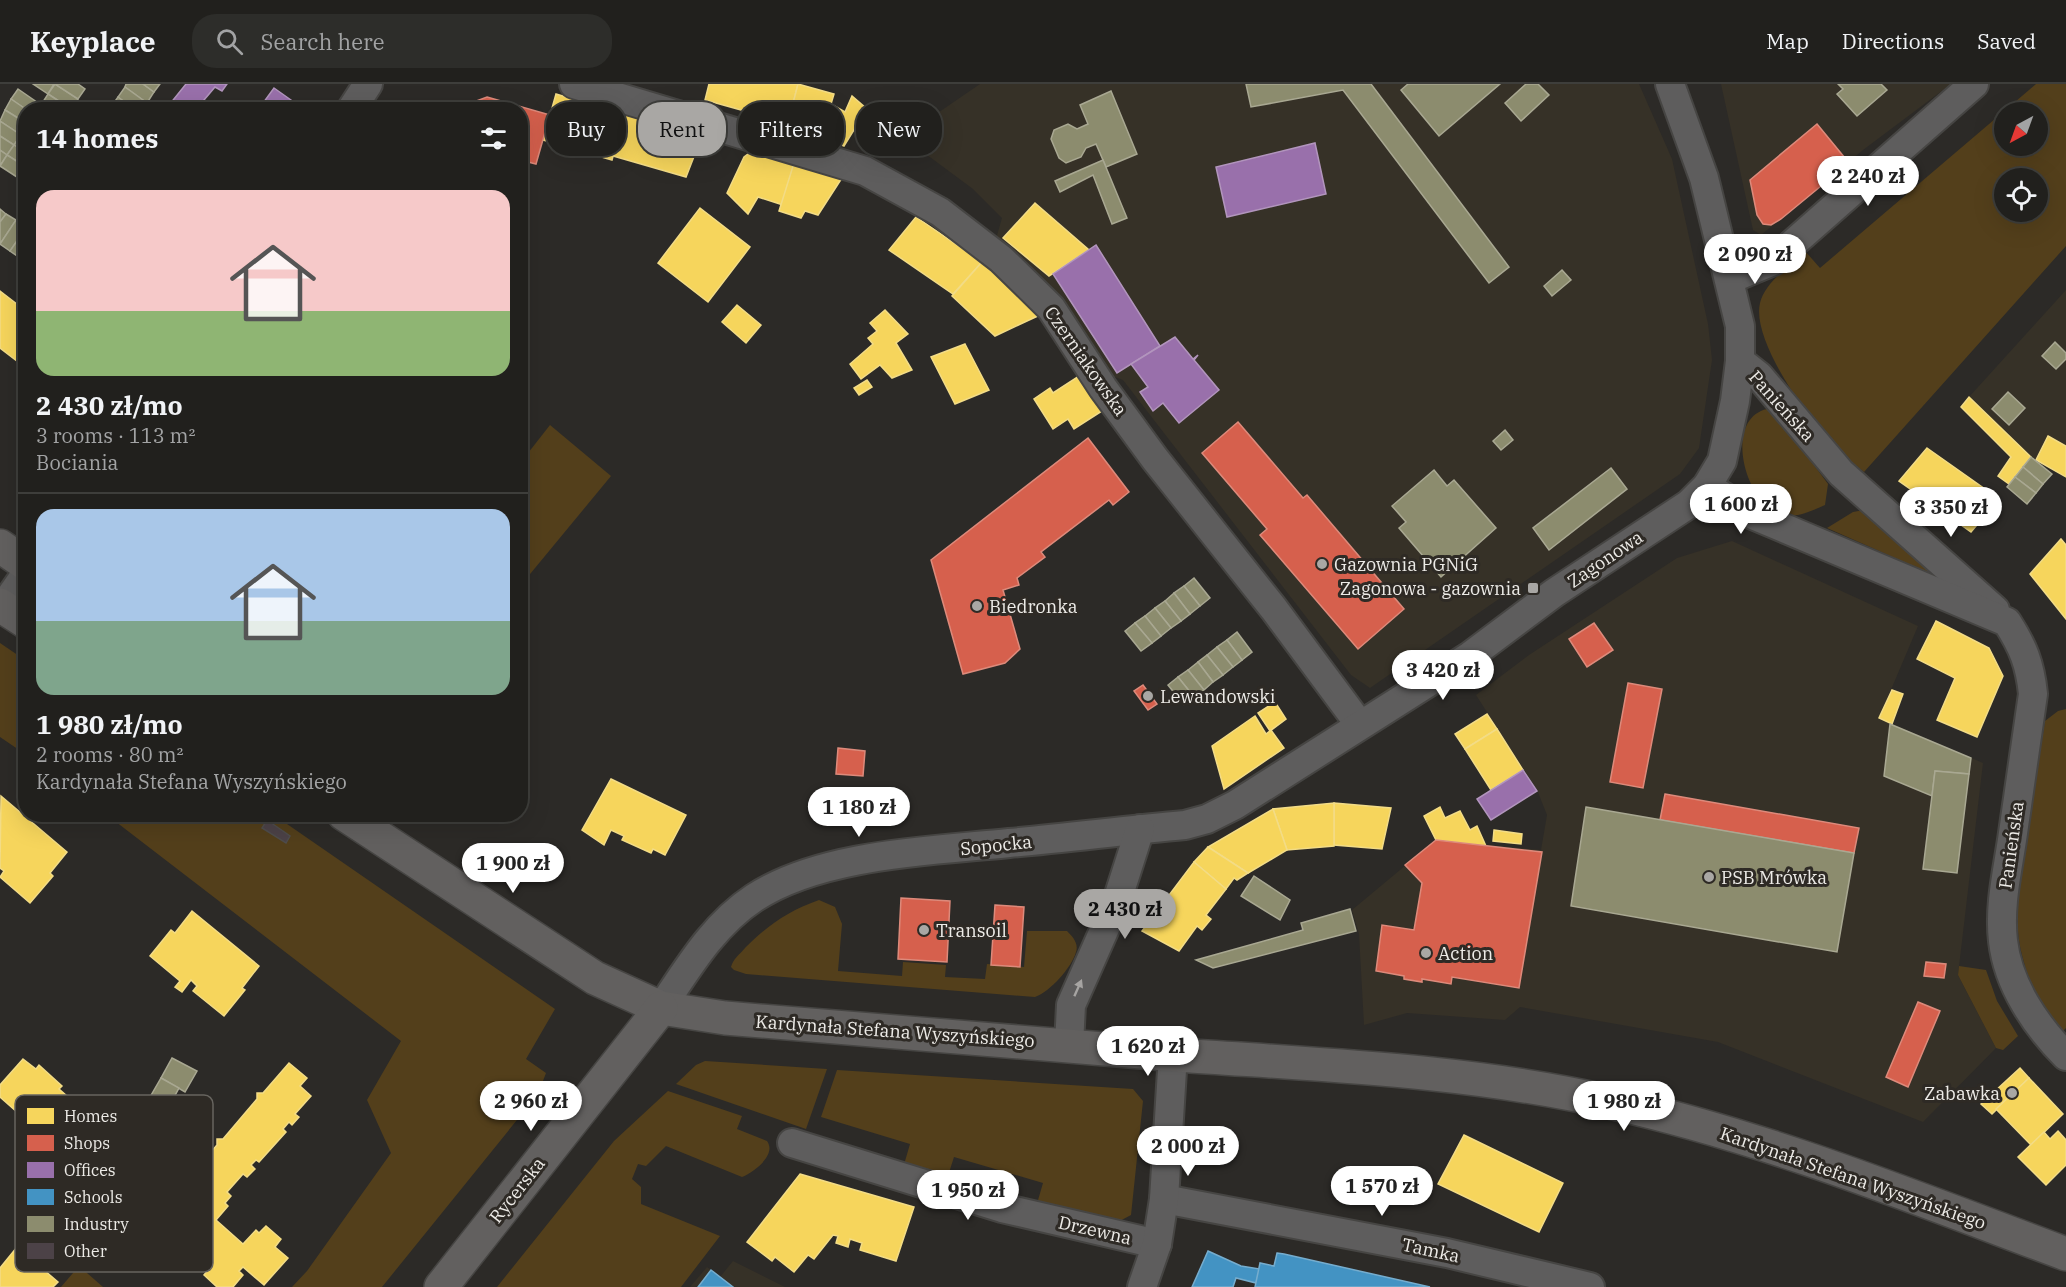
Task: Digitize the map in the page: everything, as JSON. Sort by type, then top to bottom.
[{"type":"main road","points":[[0,546],[18,558]]},
{"type":"main road","name":"Kardynała Stefana Wyszyńskiego","points":[[356,822],[595,978],[661,1008],[724,1018],[1377,1069],[1535,1089],[1607,1102],[1738,1136],[1890,1188],[2066,1254]]},
{"type":"main road","name":"Rycerska","points":[[441,1287],[661,1008]]},
{"type":"street","points":[[356,102],[368,84]]},
{"type":"street","name":"Czerniakowska","points":[[574,84],[865,171],[940,212],[1001,259],[1052,308],[1103,388],[1155,459],[1274,609],[1360,725]]},
{"type":"street","name":"Zagonowa","points":[[1140,829],[1185,825],[1207,819],[1235,805],[1470,656],[1554,593],[1689,504],[1707,486],[1724,453],[1736,401],[1740,361],[1740,326],[1699,159],[1670,84]]},
{"type":"street","points":[[1730,279],[1773,261],[1974,84]]},
{"type":"street","name":"Panieńska","points":[[1740,361],[1759,376],[1841,473],[1977,592],[2007,622],[2030,666],[2033,694],[2003,902],[2003,943],[2014,980],[2026,1004],[2040,1026],[2066,1056]]},
{"type":"street","points":[[1707,486],[1753,514],[2007,622]]},
{"type":"street","points":[[9,611],[18,591]]},
{"type":"street","points":[[1069,1045],[1071,1005],[1117,901],[1140,829]]},
{"type":"street","name":"Sopocka","points":[[661,1008],[691,964],[724,923],[752,899],[803,873],[898,856],[1140,829]]},
{"type":"street","points":[[1142,1287],[1157,1244],[1164,1199],[1173,1054]]},
{"type":"street","name":"Drzewna","points":[[792,1143],[1002,1208],[1157,1244]]},
{"type":"street","name":"Tamka","points":[[1164,1199],[1447,1253],[1590,1287]]},
{"type":"shaded area","points":[[980,84],[1639,84],[1672,159],[1708,324],[1712,360],[1699,448],[1680,474],[1370,688],[1351,675],[1123,380],[1112,376],[1047,282],[996,239],[1002,218],[973,189],[928,156],[942,156],[942,110]]},
{"type":"shaded area","points":[[1721,84],[1951,84],[1863,150],[1761,235],[1753,230]]},
{"type":"shaded area","points":[[2036,84],[2066,84],[2066,246],[1864,472],[1835,448],[1811,419],[1785,380],[1764,338],[1760,319],[1760,303],[1763,295],[1779,275],[1805,251],[1820,268],[1994,120],[1994,156],[2048,156],[2048,102],[2015,102]]},
{"type":"shaded area","points":[[2066,290],[2066,477],[2031,457],[1969,397]]},
{"type":"shaded area","points":[[1767,409],[1781,420],[1828,484],[1825,505],[1790,516],[1771,509],[1759,497],[1744,464],[1742,445],[1745,429],[1753,416]]},
{"type":"shaded area","points":[[550,425],[611,476],[528,577],[528,453]]},
{"type":"shaded area","points":[[1864,510],[1938,577],[1827,528],[1853,512]]},
{"type":"shaded area","points":[[1732,541],[1918,626],[1879,718],[1983,763],[1958,975],[1996,1048],[1923,1122],[1718,1042],[1520,1007],[1505,1020],[1407,1013],[1364,1025],[1359,934],[1352,910],[1436,840],[1541,850],[1547,815],[1537,790],[1476,695],[1529,655],[1677,558]]},
{"type":"shaded area","points":[[0,643],[18,655],[18,749],[0,737]]},
{"type":"shaded area","points":[[2066,709],[2066,1028],[2062,1032],[2039,997],[2026,969],[2019,944],[2017,913],[2045,721],[2058,711]]},
{"type":"shaded area","points":[[116,822],[284,822],[555,1009],[526,1059],[546,1073],[538,1094],[382,1287],[292,1287],[307,1271],[391,1153],[367,1100],[401,1041]]},
{"type":"shaded area","points":[[819,900],[835,907],[842,924],[838,971],[902,976],[903,962],[946,965],[945,977],[985,979],[987,964],[1024,967],[1027,931],[1067,931],[1077,949],[1070,965],[1060,978],[1035,997],[746,974],[731,967],[735,959],[762,932],[788,914]]},
{"type":"shaded area","points":[[1959,966],[1986,970],[1997,1001],[2018,1036],[2003,1050],[1996,1048],[1958,975]]},
{"type":"shaded area","points":[[705,1061],[827,1069],[806,1129],[676,1084],[696,1065]]},
{"type":"shaded area","points":[[837,1070],[1133,1089],[1143,1101],[1131,1215],[1114,1224],[1036,1207],[1043,1183],[954,1157],[946,1182],[903,1168],[910,1144],[821,1117]]},
{"type":"shaded area","points":[[668,1091],[742,1116],[737,1129],[767,1141],[769,1146],[769,1152],[763,1162],[742,1177],[666,1146],[646,1166],[638,1164],[632,1179],[641,1187],[641,1204],[720,1236],[681,1287],[497,1287],[614,1141]]},
{"type":"shaded area","points":[[733,1261],[785,1287],[690,1287],[707,1267],[720,1277]]},
{"type":"shaded area","points":[[74,1272],[86,1272],[103,1287],[61,1287]]},
{"type":"building: Homes","points":[[709,84],[798,84],[793,102],[738,102],[738,109],[726,106],[726,102],[705,100]]},
{"type":"building: Homes","points":[[798,84],[834,94],[832,102],[793,102]]},
{"type":"building: Homes","points":[[556,94],[584,102],[554,102]]},
{"type":"building: Homes","points":[[852,96],[859,102],[856,102],[856,127],[844,146],[844,111]]},
{"type":"building: Homes","points":[[626,114],[638,118],[638,156],[694,156],[686,177],[613,156],[626,156]]},
{"type":"building: Homes","points":[[598,156],[613,156],[612,160]]},
{"type":"building: Homes","points":[[770,156],[794,163],[783,205],[758,197],[748,214],[727,193],[744,157]]},
{"type":"building: Homes","points":[[794,163],[842,178],[818,215],[805,211],[801,218],[779,211]]},
{"type":"building: Homes","points":[[1035,203],[1089,250],[1049,276],[1003,238]]},
{"type":"building: Homes","points":[[700,208],[750,247],[708,302],[658,263]]},
{"type":"building: Homes","points":[[916,217],[982,262],[953,294],[889,250]]},
{"type":"building: Homes","points":[[982,262],[1040,315],[995,336],[952,296]]},
{"type":"building: Homes","points":[[0,291],[18,305],[18,362],[0,348]]},
{"type":"building: Homes","points":[[737,305],[761,325],[746,343],[722,322]]},
{"type":"building: Homes","points":[[885,310],[908,334],[896,343],[912,370],[892,378],[880,365],[861,379],[850,364],[873,344],[868,338],[877,331],[870,323]]},
{"type":"building: Homes","points":[[965,344],[989,390],[955,404],[931,357]]},
{"type":"building: Homes","points":[[1079,376],[1102,411],[1074,429],[1068,419],[1053,429],[1034,399],[1050,388],[1053,393]]},
{"type":"building: Homes","points":[[867,380],[872,387],[859,395],[854,388]]},
{"type":"building: Homes","points":[[1969,397],[2031,457],[2009,484],[1998,476],[2011,457],[1961,407]]},
{"type":"building: Homes","points":[[2048,436],[2066,446],[2066,477],[2036,460]]},
{"type":"building: Homes","points":[[1927,448],[1999,499],[1971,532],[1899,481]]},
{"type":"building: Homes","points":[[2061,539],[2066,545],[2066,619],[2030,574]]},
{"type":"building: Homes","points":[[1936,621],[1989,648],[2003,676],[1977,737],[1937,720],[1955,678],[1917,659]]},
{"type":"building: Homes","points":[[1892,690],[1903,694],[1892,724],[1879,718]]},
{"type":"building: Homes","points":[[1275,702],[1286,719],[1270,731],[1258,713]]},
{"type":"building: Homes","points":[[1487,714],[1497,729],[1465,749],[1455,734]]},
{"type":"building: Homes","points":[[1255,716],[1266,734],[1271,730],[1284,748],[1224,789],[1212,746]]},
{"type":"building: Homes","points":[[1497,729],[1523,770],[1491,790],[1465,749]]},
{"type":"building: Homes","points":[[611,779],[686,815],[665,855],[653,849],[651,853],[622,840],[624,836],[611,830],[604,845],[582,830]]},
{"type":"building: Homes","points":[[1,796],[18,810],[18,822],[32,822],[67,852],[50,873],[53,876],[30,903],[0,877],[4,871],[0,868]]},
{"type":"building: Homes","points":[[1334,803],[1391,808],[1382,849],[1334,845]]},
{"type":"building: Homes","points":[[1334,803],[1334,846],[1287,850],[1273,809]]},
{"type":"building: Homes","points":[[1440,807],[1445,818],[1460,811],[1470,830],[1477,826],[1486,846],[1436,840],[1424,816]]},
{"type":"building: Homes","points":[[1273,809],[1287,850],[1248,873],[1208,847]]},
{"type":"building: Homes","points":[[1494,830],[1522,834],[1521,844],[1493,841]]},
{"type":"building: Homes","points":[[1208,847],[1248,873],[1237,880],[1234,878],[1226,889],[1194,862]]},
{"type":"building: Homes","points":[[1194,862],[1226,889],[1206,915],[1211,919],[1202,930],[1197,926],[1179,951],[1142,931]]},
{"type":"building: Homes","points":[[192,911],[259,966],[242,988],[245,990],[224,1016],[193,991],[197,986],[191,980],[182,992],[175,987],[180,981],[150,956],[171,930],[175,933]]},
{"type":"building: Homes","points":[[23,1059],[36,1069],[39,1065],[62,1086],[59,1089],[66,1095],[15,1095],[15,1110],[0,1097],[0,1085]]},
{"type":"building: Homes","points":[[289,1063],[307,1078],[300,1086],[311,1096],[295,1114],[299,1117],[292,1125],[289,1122],[283,1129],[286,1132],[259,1162],[256,1160],[251,1165],[255,1169],[247,1177],[243,1174],[227,1192],[231,1196],[225,1203],[228,1206],[216,1220],[243,1244],[256,1230],[259,1233],[266,1226],[281,1239],[275,1247],[288,1258],[264,1285],[243,1267],[239,1271],[243,1275],[233,1287],[217,1287],[204,1275],[206,1272],[213,1272],[213,1150],[217,1145],[217,1139],[223,1139],[257,1099],[257,1093],[263,1093]]},
{"type":"building: Homes","points":[[2020,1068],[2029,1078],[1992,1114],[1981,1104]]},
{"type":"building: Homes","points":[[2029,1078],[2063,1114],[2031,1145],[1996,1109]]},
{"type":"building: Homes","points":[[2058,1131],[2066,1140],[2066,1165],[2046,1185],[2018,1157],[2044,1132],[2050,1139]]},
{"type":"building: Homes","points":[[1464,1135],[1563,1183],[1539,1232],[1438,1184]]},
{"type":"building: Homes","points":[[800,1174],[914,1207],[896,1261],[860,1250],[862,1243],[850,1239],[848,1247],[836,1243],[838,1236],[833,1235],[814,1259],[808,1255],[794,1272],[775,1257],[772,1261],[747,1242]]},
{"type":"building: Homes","points":[[15,1249],[15,1272],[46,1272],[58,1282],[53,1287],[0,1287],[0,1268]]},
{"type":"building: Shops","points":[[487,97],[504,102],[474,102]]},
{"type":"building: Shops","points":[[528,109],[546,114],[546,129],[536,164],[528,162]]},
{"type":"building: Shops","points":[[1817,124],[1849,163],[1781,219],[1771,225],[1763,224],[1757,215],[1750,180]]},
{"type":"building: Shops","points":[[1238,422],[1303,498],[1307,495],[1404,609],[1358,649],[1260,535],[1267,529],[1202,453]]},
{"type":"building: Shops","points":[[1088,438],[1129,492],[1113,505],[1109,500],[1041,552],[1045,557],[1017,578],[1019,585],[1003,590],[1020,649],[1005,663],[963,674],[931,560]]},
{"type":"building: Shops","points":[[1594,623],[1613,650],[1587,667],[1569,639]]},
{"type":"building: Shops","points":[[1628,683],[1662,689],[1643,788],[1610,782]]},
{"type":"building: Shops","points":[[1143,685],[1157,704],[1148,710],[1134,691]]},
{"type":"building: Shops","points":[[838,748],[865,751],[863,776],[836,774]]},
{"type":"building: Shops","points":[[1665,794],[1859,828],[1854,853],[1660,820]]},
{"type":"building: Shops","points":[[1436,840],[1542,852],[1519,988],[1452,977],[1451,984],[1422,979],[1422,982],[1376,971],[1382,925],[1414,930],[1422,883],[1405,865]]},
{"type":"building: Shops","name":"Transoil","points":[[901,898],[950,901],[947,962],[898,959]]},
{"type":"building: Shops","points":[[995,905],[1024,907],[1020,967],[991,965]]},
{"type":"building: Shops","points":[[1926,962],[1946,964],[1944,978],[1924,976]]},
{"type":"building: Shops","points":[[1918,1002],[1940,1011],[1908,1087],[1886,1077]]},
{"type":"building: Offices","points":[[186,84],[227,84],[222,91],[215,87],[204,100],[206,102],[172,102]]},
{"type":"building: Offices","points":[[274,88],[294,102],[264,102]]},
{"type":"building: Offices","points":[[1315,143],[1326,194],[1227,217],[1216,167]]},
{"type":"building: Offices","points":[[1096,245],[1160,346],[1117,373],[1053,274]]},
{"type":"building: Offices","points":[[1175,337],[1193,359],[1198,355],[1194,360],[1219,390],[1179,423],[1163,403],[1153,411],[1140,392],[1148,387],[1131,364]]},
{"type":"building: Offices","points":[[1523,770],[1537,791],[1491,820],[1477,799]]},
{"type":"building: Schools","points":[[1208,1251],[1241,1266],[1260,1269],[1256,1283],[1236,1278],[1233,1287],[1192,1287]]},
{"type":"building: Schools","points":[[1277,1253],[1430,1287],[1255,1287],[1260,1263],[1274,1266]]},
{"type":"building: Schools","points":[[711,1270],[733,1287],[698,1287]]},
{"type":"building: Industry","points":[[33,84],[54,84],[48,94]]},
{"type":"building: Industry","points":[[55,84],[78,99],[76,102],[60,102],[48,94]]},
{"type":"building: Industry","points":[[55,84],[78,84],[85,89],[78,99]]},
{"type":"building: Industry","points":[[126,84],[143,84],[154,92],[146,102],[125,87]]},
{"type":"building: Industry","points":[[143,84],[160,84],[154,92]]},
{"type":"building: Industry","points":[[1246,84],[1371,84],[1509,267],[1489,283],[1343,90],[1251,107]]},
{"type":"building: Industry","points":[[1408,84],[1500,84],[1439,136],[1401,90]]},
{"type":"building: Industry","points":[[1526,84],[1538,84],[1549,95],[1521,121],[1505,103]]},
{"type":"building: Industry","points":[[1838,84],[1881,84],[1887,90],[1857,116],[1837,94],[1843,89]]},
{"type":"building: Industry","points":[[125,87],[146,102],[125,102],[118,97]]},
{"type":"building: Industry","points":[[18,89],[37,102],[18,102],[18,104],[11,99]]},
{"type":"building: Industry","points":[[1111,91],[1137,154],[1106,167],[1096,144],[1086,148],[1081,157],[1066,163],[1059,158],[1051,139],[1054,130],[1068,124],[1077,129],[1088,124],[1080,105]]},
{"type":"building: Industry","points":[[48,94],[60,102],[43,102]]},
{"type":"building: Industry","points":[[118,97],[125,102],[114,102]]},
{"type":"building: Industry","points":[[11,99],[18,104],[18,118],[5,110]]},
{"type":"building: Industry","points":[[5,110],[18,118],[18,133],[0,121]]},
{"type":"building: Industry","points":[[0,121],[18,133],[18,139],[14,145],[0,136]]},
{"type":"building: Industry","points":[[0,136],[14,145],[7,155],[0,150]]},
{"type":"building: Industry","points":[[14,145],[18,148],[18,162],[7,155]]},
{"type":"building: Industry","points":[[0,150],[7,155],[0,166]]},
{"type":"building: Industry","points":[[7,155],[18,162],[18,178],[0,166]]},
{"type":"building: Industry","points":[[1103,160],[1127,218],[1112,224],[1093,175],[1060,192],[1055,181]]},
{"type":"building: Industry","points":[[0,209],[6,214],[0,222]]},
{"type":"building: Industry","points":[[6,214],[16,220],[0,244],[0,222]]},
{"type":"building: Industry","points":[[16,220],[18,222],[18,240],[10,251],[0,244]]},
{"type":"building: Industry","points":[[18,240],[18,257],[10,251]]},
{"type":"building: Industry","points":[[1562,270],[1571,280],[1552,296],[1544,286]]},
{"type":"building: Industry","points":[[2055,342],[2066,353],[2066,359],[2056,369],[2042,356]]},
{"type":"building: Industry","points":[[2008,392],[2025,408],[2009,425],[1992,409]]},
{"type":"building: Industry","points":[[1505,430],[1513,440],[1501,450],[1493,441]]},
{"type":"building: Industry","points":[[2031,457],[2052,474],[2043,484],[2023,467]]},
{"type":"building: Industry","points":[[2023,467],[2043,484],[2036,493],[2015,477]]},
{"type":"building: Industry","points":[[1611,468],[1627,489],[1549,550],[1533,528]]},
{"type":"building: Industry","points":[[1434,470],[1447,486],[1454,480],[1496,528],[1441,577],[1399,528],[1406,522],[1392,506]]},
{"type":"building: Industry","points":[[2015,477],[2036,493],[2027,504],[2007,487]]},
{"type":"building: Industry","points":[[1194,578],[1210,598],[1200,606],[1184,586]]},
{"type":"building: Industry","points":[[1184,586],[1200,606],[1190,614],[1174,593]]},
{"type":"building: Industry","points":[[1174,593],[1190,614],[1181,621],[1165,601]]},
{"type":"building: Industry","points":[[1165,601],[1181,621],[1171,628],[1155,608]]},
{"type":"building: Industry","points":[[1155,608],[1171,628],[1161,636],[1145,616]]},
{"type":"building: Industry","points":[[1145,616],[1161,636],[1152,643],[1135,623]]},
{"type":"building: Industry","points":[[1135,623],[1152,643],[1141,651],[1125,631]]},
{"type":"building: Industry","points":[[1237,632],[1252,652],[1242,660],[1227,640]]},
{"type":"building: Industry","points":[[1227,640],[1242,660],[1233,667],[1217,647]]},
{"type":"building: Industry","points":[[1217,647],[1233,667],[1223,675],[1207,655]]},
{"type":"building: Industry","points":[[1207,655],[1223,675],[1213,682],[1198,662]]},
{"type":"building: Industry","points":[[1198,662],[1213,682],[1204,690],[1188,670]]},
{"type":"building: Industry","points":[[1188,670],[1204,690],[1194,697],[1178,677]]},
{"type":"building: Industry","points":[[1178,677],[1194,697],[1184,705],[1168,685]]},
{"type":"building: Industry","points":[[1890,724],[1971,758],[1969,774],[1935,771],[1932,796],[1884,776]]},
{"type":"building: Industry","points":[[1935,771],[1969,774],[1957,873],[1923,869]]},
{"type":"building: Industry","points":[[1586,807],[1854,853],[1837,952],[1571,906]]},
{"type":"building: Industry","points":[[1254,876],[1290,900],[1280,920],[1241,896]]},
{"type":"building: Industry","points":[[1350,909],[1356,931],[1213,968],[1196,960],[1303,930],[1301,923]]},
{"type":"building: Industry","points":[[172,1058],[197,1071],[185,1092],[161,1078]]},
{"type":"building: Industry","points":[[161,1078],[179,1088],[175,1095],[151,1095]]},
{"type":"building: Other","points":[[266,822],[270,822],[290,836],[286,843],[262,828]]},
{"type":"place","name":"Gazownia PGNiG","points":[[1322,564]]},
{"type":"place","name":"Zagonowa - gazownia","points":[[1533,588]]},
{"type":"place","name":"Biedronka","points":[[977,606]]},
{"type":"place","name":"Lewandowski","points":[[1148,696]]},
{"type":"place","name":"PSB Mrówka","points":[[1709,877]]},
{"type":"place","name":"Transoil","points":[[924,930]]},
{"type":"place","name":"Action","points":[[1426,953]]},
{"type":"place","name":"Zabawka","points":[[2012,1093]]}]
